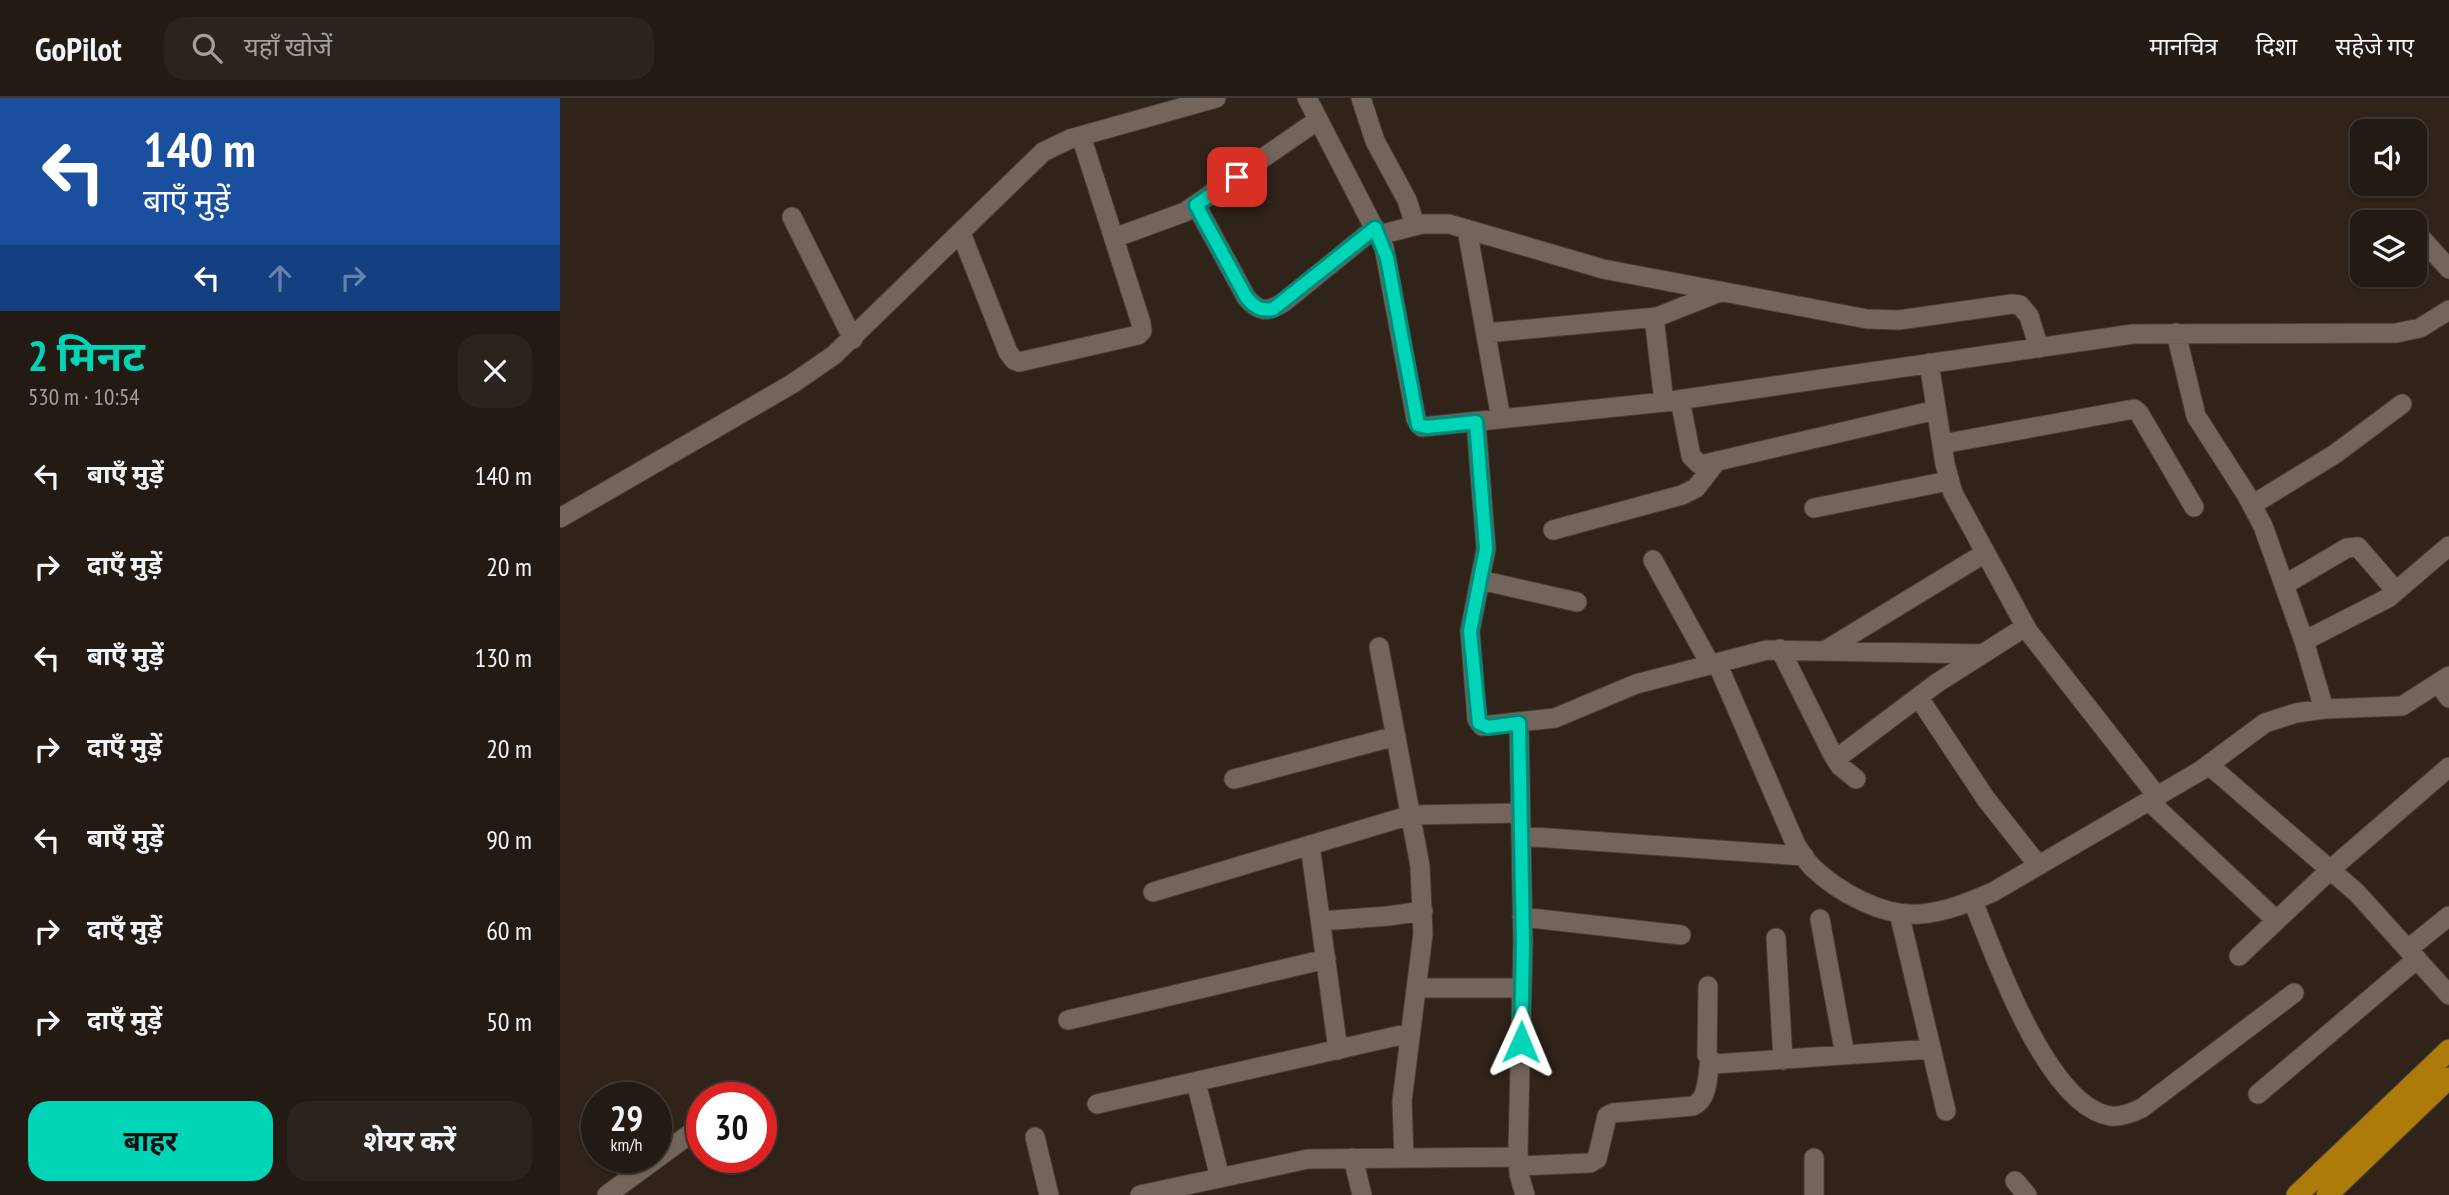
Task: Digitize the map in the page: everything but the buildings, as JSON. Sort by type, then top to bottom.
[{"type":"highway","points":[[2297,1195],[2449,1049]]},
{"type":"highway","points":[[2327,1195],[2449,1079]]},
{"type":"street","points":[[560,517],[792,384],[834,355],[1043,152],[1056,144],[1081,136],[1216,98]]},
{"type":"street","points":[[1307,98],[1377,231],[1387,258],[1418,425],[1427,427],[1672,401],[2133,334],[2382,335],[2420,328],[2449,310]]},
{"type":"street","points":[[1361,98],[1376,141],[1407,200],[1415,225]]},
{"type":"street","points":[[1114,238],[1174,217],[1196,205],[1318,120]]},
{"type":"street","points":[[961,233],[1008,352],[1014,360],[1019,362],[1134,337],[1142,331],[1081,136]]},
{"type":"street","points":[[1196,205],[1246,297],[1253,306],[1262,311],[1273,309],[1284,302],[1377,231],[1437,222],[1603,269],[1882,320],[2020,305],[2029,316],[2039,348]]},
{"type":"street","points":[[792,217],[853,339]]},
{"type":"street","points":[[1467,229],[1501,419]]},
{"type":"street","points":[[2427,245],[2449,270]]},
{"type":"street","points":[[1486,333],[1654,317],[1721,292]]},
{"type":"street","points":[[1654,317],[1672,401],[1691,456],[1699,464],[1936,410]]},
{"type":"street","points":[[2176,333],[2196,416],[2263,526],[2304,641],[2324,709]]},
{"type":"street","points":[[1929,363],[1948,481],[2025,627],[2153,798],[2276,920]]},
{"type":"street","points":[[2252,505],[2335,454],[2402,404]]},
{"type":"street","points":[[1942,444],[2134,409],[2139,413],[2194,507]]},
{"type":"street","points":[[1476,422],[1486,549],[1470,631],[1477,719],[1482,726],[1555,718],[1636,684],[1780,649],[1982,654]]},
{"type":"street","points":[[1553,530],[1682,495],[1696,488],[1717,461]]},
{"type":"street","points":[[1814,508],[1948,481]]},
{"type":"street","points":[[2304,641],[2371,608],[2396,591],[2449,546]]},
{"type":"street","points":[[2284,585],[2347,548],[2358,547],[2396,591]]},
{"type":"street","points":[[1826,650],[1985,553]]},
{"type":"street","points":[[1653,561],[1714,663],[1796,845],[1810,865],[1855,899],[1918,915],[1973,901],[2209,765],[2265,723],[2296,713],[2324,709],[2402,706],[2445,685]]},
{"type":"street","points":[[1480,580],[1577,602]]},
{"type":"street","points":[[1836,759],[1937,683],[2025,627]]},
{"type":"street","points":[[1380,647],[1420,866],[1423,911],[1423,934],[1400,1116],[1404,1158]]},
{"type":"street","points":[[1780,649],[1836,759],[1856,779]]},
{"type":"street","points":[[1919,698],[1986,799],[2038,865]]},
{"type":"street","points":[[1519,723],[1522,917],[1520,1179]]},
{"type":"street","points":[[1234,779],[1396,736]]},
{"type":"street","points":[[2209,765],[2331,869],[2371,907],[2449,995]]},
{"type":"street","points":[[2239,956],[2331,869],[2449,766]]},
{"type":"street","points":[[1153,892],[1411,815],[1520,813]]},
{"type":"street","points":[[1521,836],[1804,856]]},
{"type":"street","points":[[1310,845],[1338,1050]]},
{"type":"street","points":[[1973,901],[2010,995],[2027,1030],[2075,1097],[2097,1112],[2111,1116],[2128,1115],[2142,1108],[2294,993]]},
{"type":"street","points":[[1321,921],[1423,911]]},
{"type":"street","points":[[1899,912],[1946,1111]]},
{"type":"street","points":[[2258,1094],[2412,954],[2449,916]]},
{"type":"street","points":[[1522,917],[1681,935]]},
{"type":"street","points":[[1821,919],[1845,1055]]},
{"type":"street","points":[[1776,938],[1783,1060]]},
{"type":"street","points":[[1068,1020],[1326,959]]},
{"type":"street","points":[[1708,986],[1707,1055],[1719,1065],[1931,1049]]},
{"type":"street","points":[[1416,988],[1522,988]]},
{"type":"street","points":[[1097,1104],[1410,1033]]},
{"type":"street","points":[[1140,1195],[1308,1159],[1404,1158],[1520,1179],[1590,1163],[1597,1158],[1607,1116],[1612,1113],[1693,1107],[1700,1103],[1710,1060]]},
{"type":"street","points":[[1196,1082],[1220,1178]]},
{"type":"street","points":[[607,1195],[686,1137]]},
{"type":"street","points":[[1035,1137],[1049,1195]]},
{"type":"street","points":[[1353,1158],[1362,1195]]},
{"type":"street","points":[[1814,1158],[1814,1195]]},
{"type":"route","points":[[1237,177],[1196,205],[1253,306],[1262,311],[1273,309],[1284,302],[1375,228],[1387,258],[1418,425],[1427,427],[1476,422],[1486,549],[1470,621],[1470,641],[1479,723],[1488,727],[1519,723],[1523,943],[1521,1042]]}]
